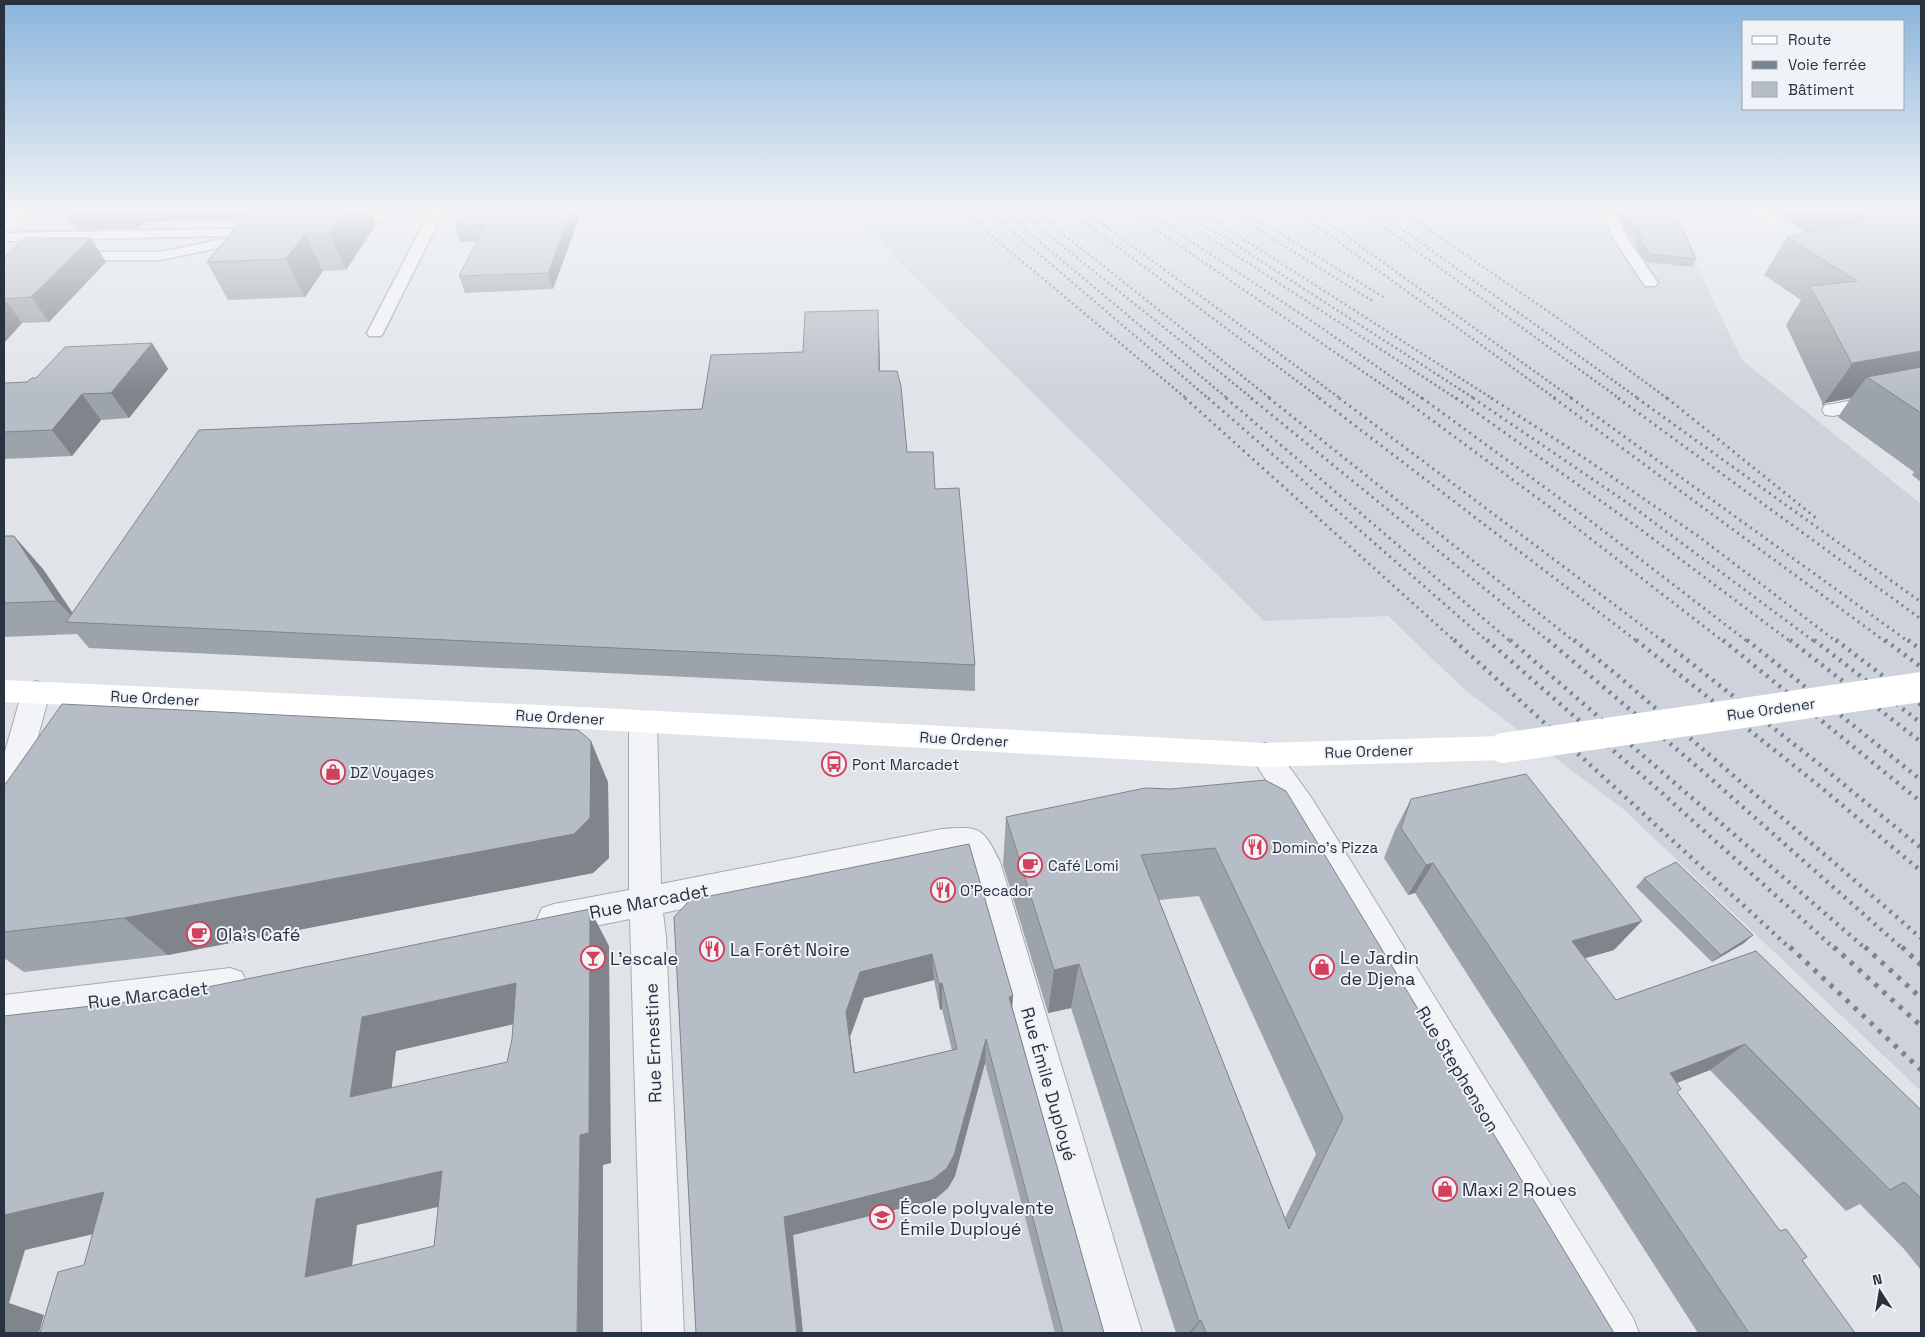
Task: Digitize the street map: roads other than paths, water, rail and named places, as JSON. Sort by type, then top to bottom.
[{"type":"main road","name":"Rue Ordener","points":[[4,691],[1265,755],[1503,748],[1921,687]]},
{"type":"street","points":[[1832,410],[1921,393]]},
{"type":"street","points":[[4,807],[36,692]]},
{"type":"street","name":"Rue Ernestine","points":[[643,722],[645,902],[649,937],[663,1333]]},
{"type":"street","name":"Rue Stephenson","points":[[1265,755],[1302,809],[1618,1333]]},
{"type":"street","name":"Rue Marcadet","points":[[522,925],[942,842],[968,840]]},
{"type":"street","name":"Rue Émile Duployé","points":[[968,840],[977,847],[984,862],[1121,1333]]},
{"type":"street","name":"Rue Marcadet","points":[[4,1012],[213,987],[262,978]]},
{"type":"lane","points":[[375,334],[408,269]]},
{"type":"lane","points":[[1641,269],[1650,283]]},
{"type":"railway","points":[[1032,269],[1187,399]]},
{"type":"railway","points":[[1057,269],[1209,399]]},
{"type":"railway","points":[[1073,269],[1228,399]]},
{"type":"railway","points":[[1092,269],[1253,399]]},
{"type":"railway","points":[[1108,269],[1271,399]]},
{"type":"railway","points":[[1148,269],[1321,399]]},
{"type":"railway","points":[[1164,269],[1341,399]]},
{"type":"railway","points":[[1214,269],[1403,399]]},
{"type":"railway","points":[[1233,269],[1322,328],[1423,399]]},
{"type":"railway","points":[[1258,269],[1457,399]]},
{"type":"railway","points":[[1274,269],[1475,399]]},
{"type":"railway","points":[[1290,269],[1493,399]]},
{"type":"railway","points":[[1322,269],[1374,302]]},
{"type":"railway","points":[[1338,269],[1385,298]]},
{"type":"railway","points":[[1376,269],[1556,399]]},
{"type":"railway","points":[[1393,269],[1573,399]]},
{"type":"railway","points":[[1442,269],[1620,399]]},
{"type":"railway","points":[[1458,269],[1639,399]]},
{"type":"railway","points":[[1487,269],[1565,323],[1668,399]]},
{"type":"railway","points":[[1185,398],[1456,642]]},
{"type":"railway","points":[[1208,398],[1488,642]]},
{"type":"railway","points":[[1226,398],[1511,642]]},
{"type":"railway","points":[[1251,398],[1550,642]]},
{"type":"railway","points":[[1269,398],[1575,642]]},
{"type":"railway","points":[[1319,398],[1638,642]]},
{"type":"railway","points":[[1339,398],[1664,642]]},
{"type":"railway","points":[[1402,398],[1551,508],[1724,642]]},
{"type":"railway","points":[[1422,398],[1588,519],[1748,642]]},
{"type":"railway","points":[[1456,398],[1636,526],[1791,642]]},
{"type":"railway","points":[[1473,398],[1632,506],[1815,642]]},
{"type":"railway","points":[[1491,398],[1583,457],[1698,536],[1837,642]]},
{"type":"railway","points":[[1554,398],[1886,642]]},
{"type":"railway","points":[[1571,398],[1909,642]]},
{"type":"railway","points":[[1618,398],[1921,619]]},
{"type":"railway","points":[[1637,398],[1921,602]]},
{"type":"railway","points":[[1667,398],[1816,518]]},
{"type":"railway","points":[[1454,640],[1791,949]]},
{"type":"railway","points":[[1487,640],[1662,793],[1835,949]]},
{"type":"railway","points":[[1510,640],[1866,949]]},
{"type":"railway","points":[[1548,640],[1700,769],[1903,949]]},
{"type":"railway","points":[[1574,640],[1616,674],[1921,938]]},
{"type":"railway","points":[[1636,640],[1817,784],[1921,871]]},
{"type":"railway","points":[[1662,640],[1819,764],[1921,848]]},
{"type":"railway","points":[[1723,640],[1921,802]]},
{"type":"railway","points":[[1747,640],[1921,780]]},
{"type":"railway","points":[[1790,640],[1921,742]]},
{"type":"railway","points":[[1814,640],[1921,723]]},
{"type":"railway","points":[[1836,640],[1921,705]]},
{"type":"railway","points":[[1885,640],[1921,667]]},
{"type":"railway","points":[[1908,640],[1921,650]]},
{"type":"railway","points":[[1790,947],[1921,1070]]},
{"type":"railway","points":[[1834,947],[1921,1026]]},
{"type":"railway","points":[[1865,947],[1921,998]]},
{"type":"railway","points":[[1902,947],[1921,965]]},
{"type":"place","name":"Pont Marcadet","points":[[834,764]]},
{"type":"place","name":"DZ Voyages","points":[[333,772]]},
{"type":"place","name":"Domino's Pizza","points":[[1255,847]]},
{"type":"place","name":"Café Lomi","points":[[1030,865]]},
{"type":"place","name":"O'Pecador","points":[[943,890]]},
{"type":"place","name":"Ola’s Café","points":[[199,934]]},
{"type":"place","name":"La Forêt Noire","points":[[712,949]]},
{"type":"place","name":"L'escale","points":[[593,958]]},
{"type":"place","name":"Le Jardin de Djena","points":[[1322,967]]},
{"type":"place","name":"Maxi 2 Roues","points":[[1445,1189]]},
{"type":"place","name":"École polyvalente Émile Duployé","points":[[882,1217]]}]
